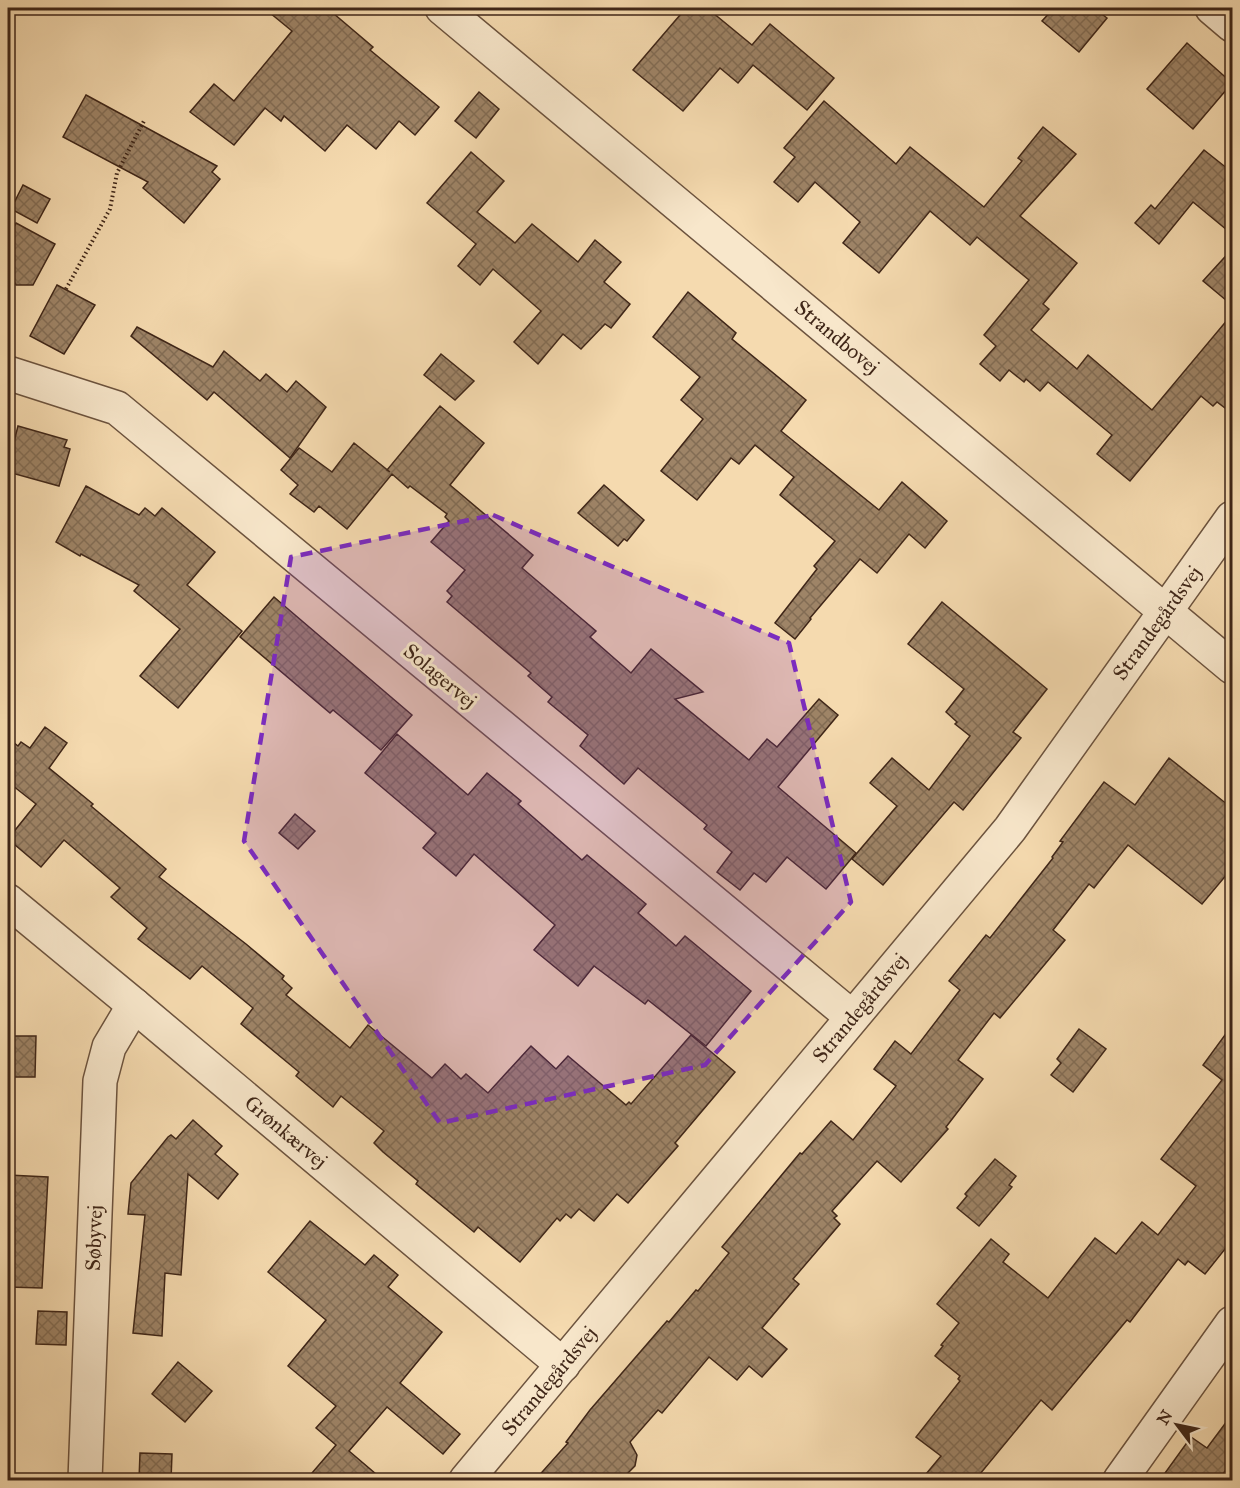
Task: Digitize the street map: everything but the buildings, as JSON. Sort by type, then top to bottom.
[{"type":"street","name":"Strandbovej","points":[[442,8],[1233,667]]},
{"type":"street","points":[[1212,8],[1233,25]]},
{"type":"street","name":"Solagervej","points":[[8,373],[117,408],[852,1017]]},
{"type":"street","name":"Strandegårdsvej","points":[[466,1480],[1010,829],[1233,518]]},
{"type":"street","name":"Grønkærvej","points":[[8,901],[563,1365]]},
{"type":"street","name":"Søbyvej","points":[[85,1480],[99,1081],[109,1047],[135,1005]]},
{"type":"street","points":[[1120,1480],[1233,1323]]},
{"type":"path","points":[[66,290],[110,209],[117,173],[144,121]]},
{"type":"highlighted area","points":[[493,515],[789,643],[851,902],[705,1065],[440,1123],[244,841],[291,557]]}]
